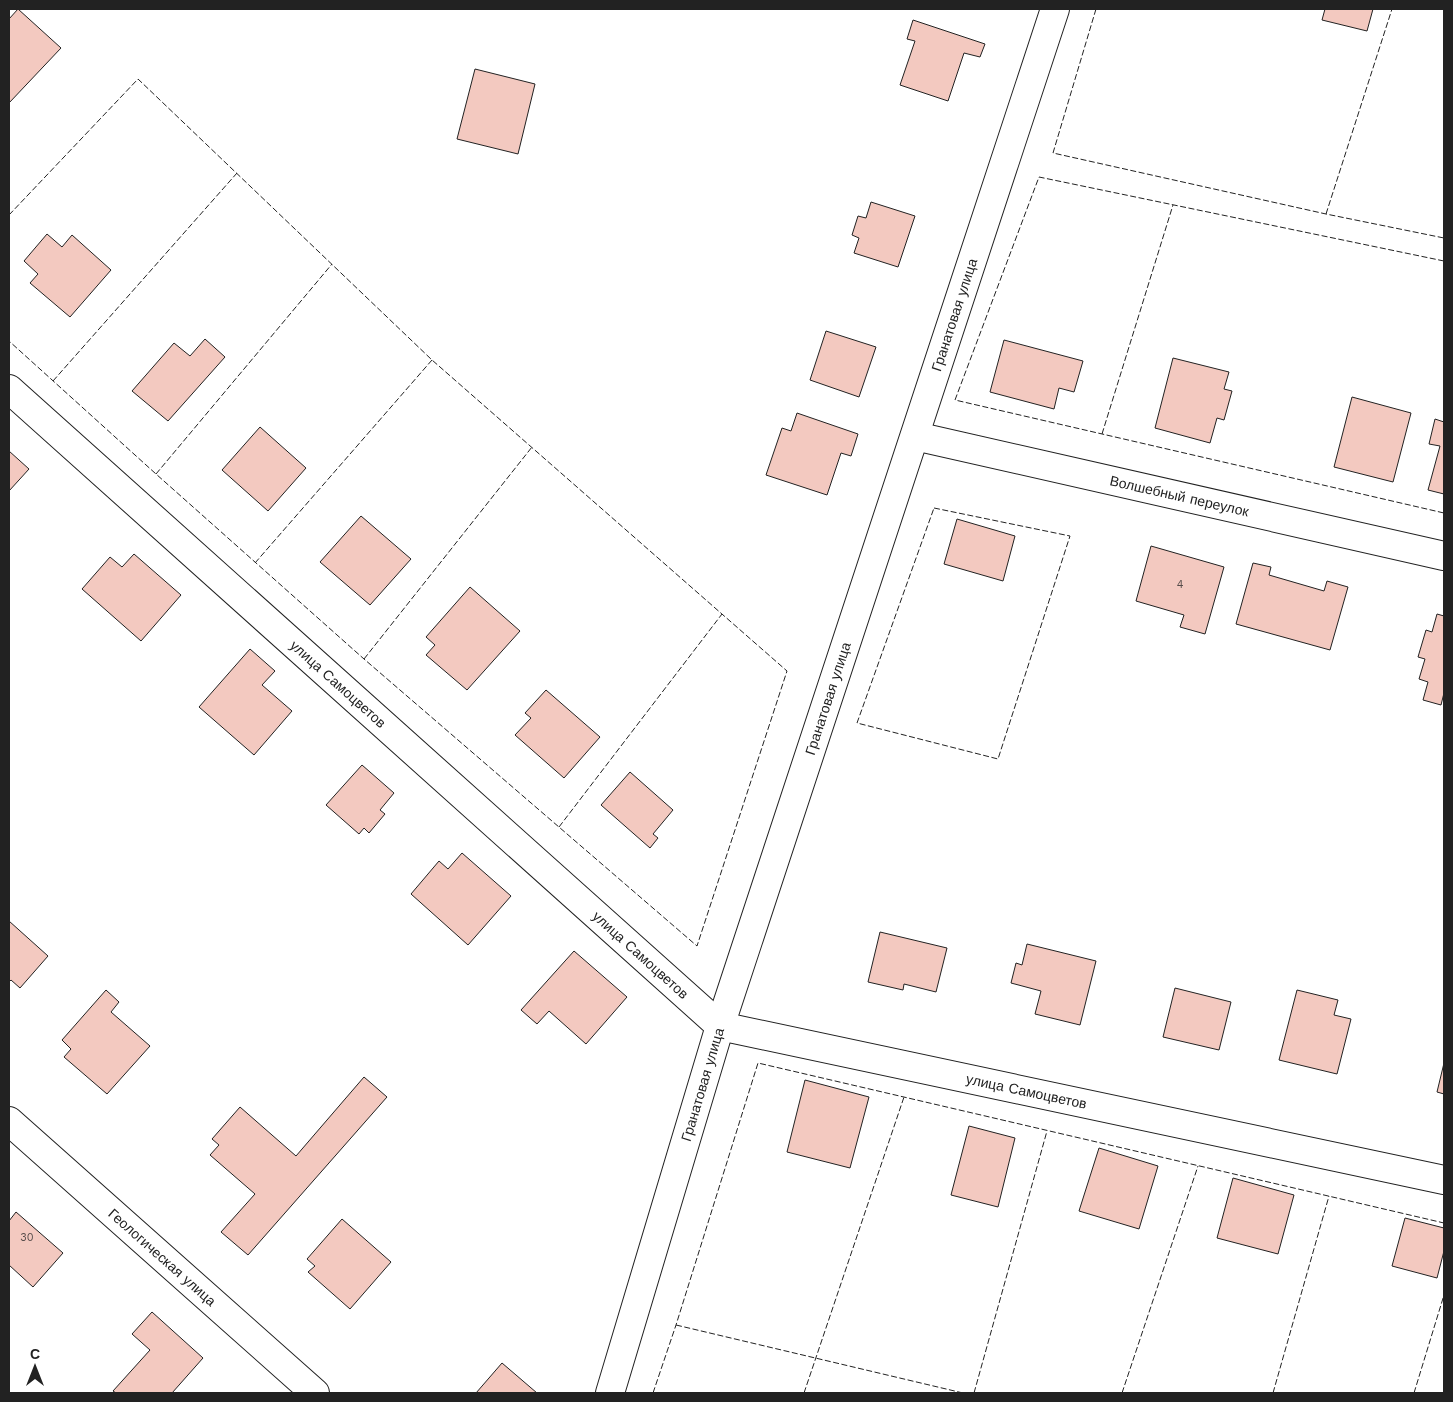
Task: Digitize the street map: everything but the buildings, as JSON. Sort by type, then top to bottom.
[{"type":"street","name":"Гранатовая улица","points":[[610,1393],[720,1026],[1055,9]]},
{"type":"street","name":"улица Самоцветов","points":[[9,389],[720,1026],[1444,1180]]},
{"type":"street","name":"Волшебный переулок","points":[[915,436],[1444,556]]},
{"type":"street","name":"Геологическая улица","points":[[9,1121],[315,1393]]},
{"type":"fence","points":[[1096,9],[1053,153],[1326,214],[1444,238]]},
{"type":"fence","points":[[1326,214],[1392,9]]},
{"type":"fence","points":[[9,215],[138,79],[432,360],[787,671],[697,946],[364,659],[9,341]]},
{"type":"fence","points":[[53,381],[237,173]]},
{"type":"fence","points":[[1444,261],[1039,177],[955,400],[1444,513]]},
{"type":"fence","points":[[1102,434],[1173,205]]},
{"type":"fence","points":[[156,474],[332,264]]},
{"type":"fence","points":[[255,563],[432,360]]},
{"type":"fence","points":[[364,659],[532,447]]},
{"type":"fence","points":[[934,508],[1070,536],[998,759],[857,723],[934,508]]},
{"type":"fence","points":[[559,827],[722,614]]},
{"type":"fence","points":[[653,1393],[758,1063],[1444,1223]]},
{"type":"fence","points":[[804,1393],[904,1097]]},
{"type":"fence","points":[[974,1393],[1047,1131]]},
{"type":"fence","points":[[1122,1393],[1198,1166]]},
{"type":"fence","points":[[1273,1393],[1329,1196]]},
{"type":"fence","points":[[1414,1393],[1444,1295]]},
{"type":"fence","points":[[676,1325],[963,1393]]}]
